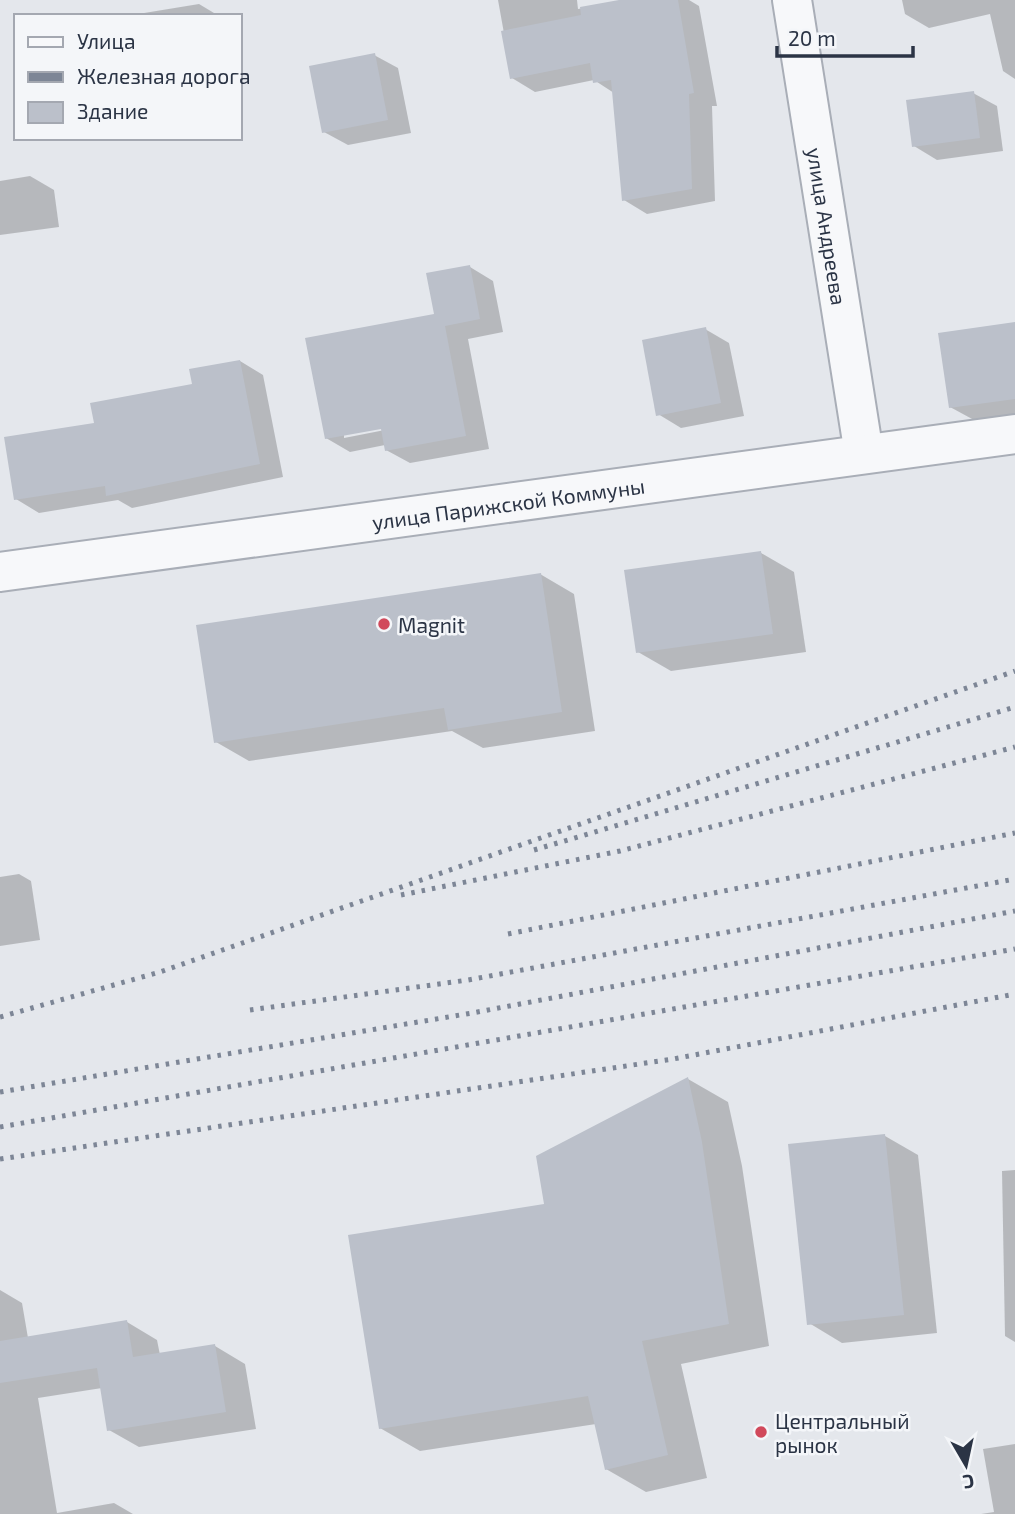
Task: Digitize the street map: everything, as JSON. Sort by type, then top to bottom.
[{"type":"street","name":"улица Андреева","points":[[793,0],[864,454]]},
{"type":"street","name":"улица Парижской Коммуны","points":[[0,572],[1015,434]]},
{"type":"building","points":[[619,0],[678,0],[694,93],[689,94],[692,189],[622,201],[611,80],[593,83],[590,63],[510,79],[501,31],[581,15],[580,7]]},
{"type":"building","points":[[375,53],[388,120],[322,133],[309,66]]},
{"type":"building","points":[[974,91],[980,138],[912,147],[906,100]]},
{"type":"building","points":[[470,265],[480,319],[445,326],[466,436],[385,451],[381,429],[325,439],[305,338],[434,314],[426,273]]},
{"type":"building","points":[[1015,322],[1015,399],[949,408],[938,333]]},
{"type":"building","points":[[706,327],[721,403],[656,416],[642,340]]},
{"type":"building","points":[[240,360],[260,464],[106,496],[105,486],[14,500],[4,437],[94,423],[90,403],[192,384],[189,369]]},
{"type":"building","points":[[761,551],[773,634],[636,653],[624,570]]},
{"type":"building","points":[[541,573],[562,712],[448,730],[444,708],[214,743],[196,625]]},
{"type":"building","points":[[688,1077],[702,1142],[729,1324],[642,1341],[668,1455],[605,1470],[588,1396],[379,1429],[348,1235],[544,1204],[536,1156]]},
{"type":"building","points":[[885,1134],[904,1315],[807,1325],[788,1144]]},
{"type":"building","points":[[127,1320],[133,1357],[215,1344],[226,1412],[107,1431],[97,1368],[0,1383],[0,1341]]},
{"type":"railway","points":[[0,1017],[160,972],[1015,671]]},
{"type":"railway","points":[[534,850],[1015,707]]},
{"type":"railway","points":[[401,895],[620,851],[1015,747]]},
{"type":"railway","points":[[508,934],[1015,833]]},
{"type":"railway","points":[[250,1010],[468,980],[1015,879]]},
{"type":"railway","points":[[0,1092],[472,1013],[1015,911]]},
{"type":"railway","points":[[0,1127],[1015,949]]},
{"type":"railway","points":[[0,1159],[673,1059],[1015,994]]},
{"type":"place","name":"Magnit","points":[[384,624]]},
{"type":"place","name":"Центральный рынок","points":[[761,1432]]}]
